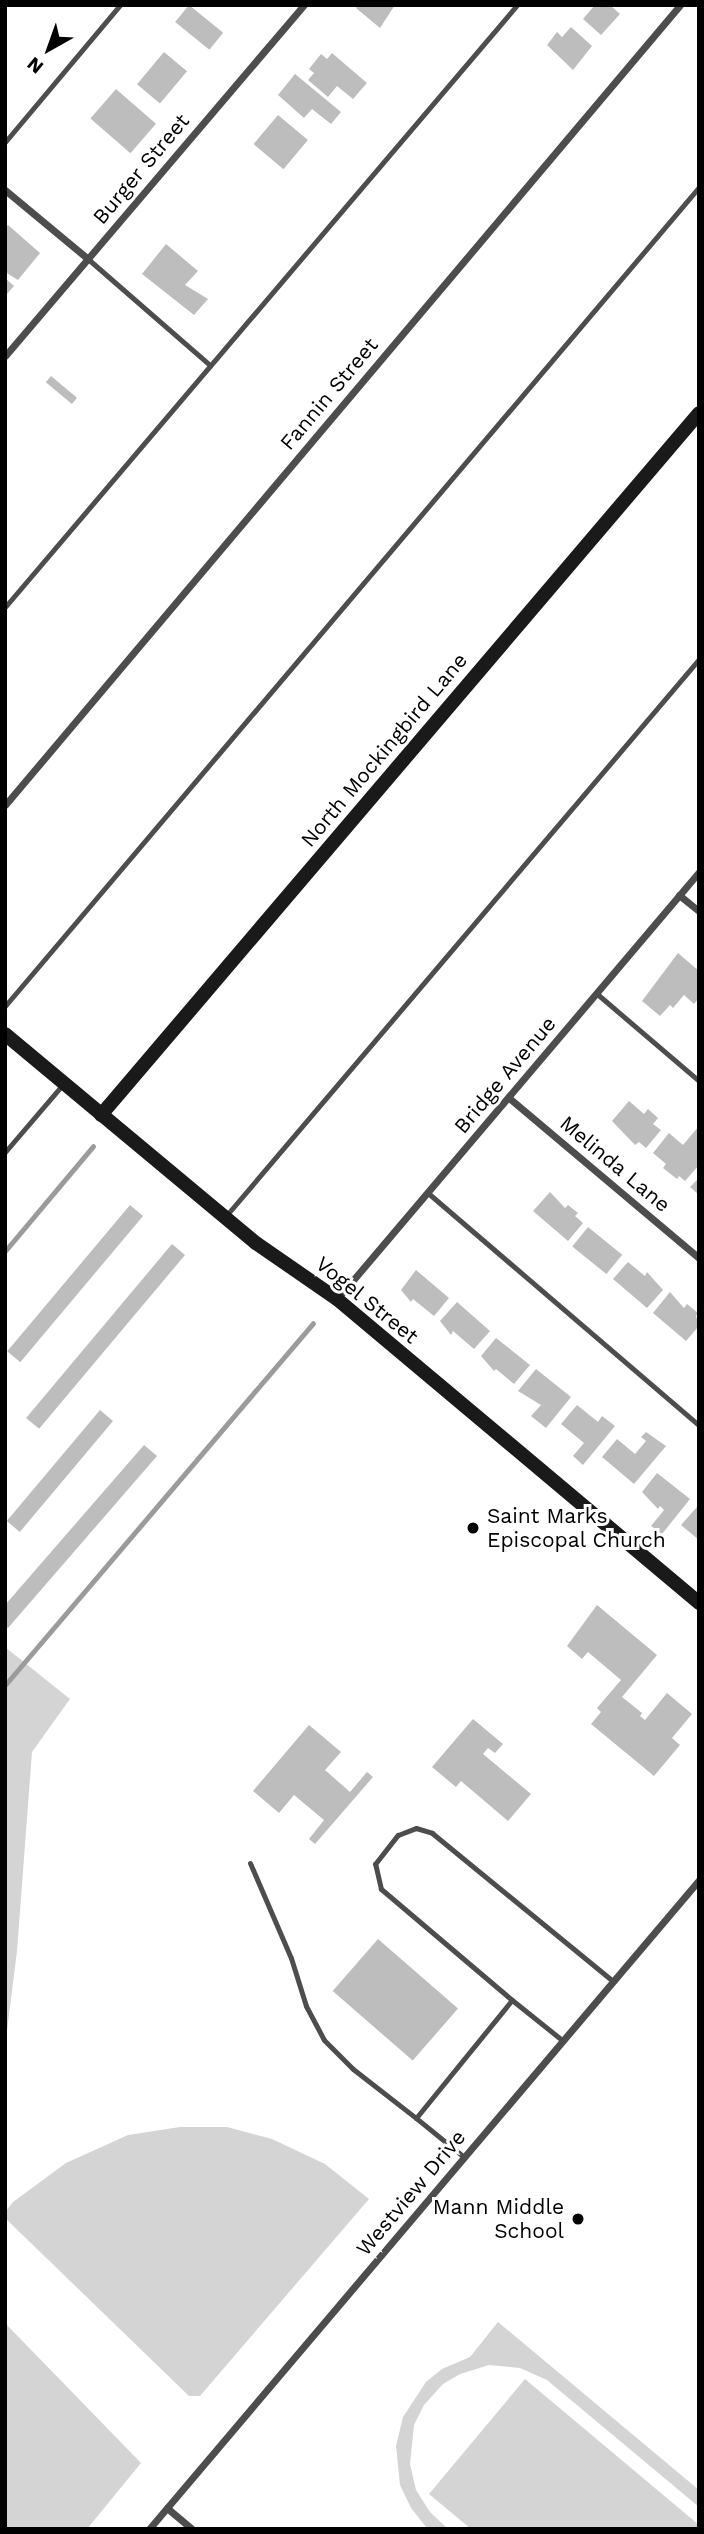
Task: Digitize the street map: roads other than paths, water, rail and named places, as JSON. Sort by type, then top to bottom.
[{"type":"street","name":"Burger Street","points":[[5,356],[304,5]]},
{"type":"street","name":"Fannin Street","points":[[5,805],[680,5]]},
{"type":"street","points":[[5,190],[88,259]]},
{"type":"street","name":"North Mockingbird Lane","points":[[101,1115],[699,413]]},
{"type":"street","name":"Bridge Avenue","points":[[337,1299],[699,872]]},
{"type":"street","points":[[679,895],[699,911]]},
{"type":"street","name":"Vogel Street","points":[[5,1034],[225,1217],[337,1299],[699,1603]]},
{"type":"street","name":"Melinda Lane","points":[[509,1097],[699,1258]]},
{"type":"street","name":"Westview Drive","points":[[149,2529],[699,1880]]},
{"type":"street","points":[[167,2508],[192,2529]]},
{"type":"lane","points":[[5,142],[120,5]]},
{"type":"lane","points":[[5,607],[517,5]]},
{"type":"lane","points":[[5,1006],[699,187]]},
{"type":"lane","points":[[88,259],[210,365]]},
{"type":"lane","points":[[225,1217],[699,659]]},
{"type":"lane","points":[[596,993],[699,1081]]},
{"type":"lane","points":[[5,1152],[64,1083]]},
{"type":"lane","points":[[428,1193],[699,1425]]},
{"type":"lane","points":[[562,2040],[381,1889],[375,1864],[398,1836],[416,1828],[432,1833],[613,1981]]},
{"type":"lane","points":[[250,1863],[291,1958],[306,2006],[324,2040],[353,2070],[464,2157]]},
{"type":"lane","points":[[416,2118],[512,2000]]},
{"type":"waterway","points":[[5,1251],[93,1146]]},
{"type":"waterway","points":[[5,1685],[313,1323]]},
{"type":"place","name":"Saint Marks Episcopal Church","points":[[473,1528]]},
{"type":"place","name":"Mann Middle School","points":[[578,2219]]}]
